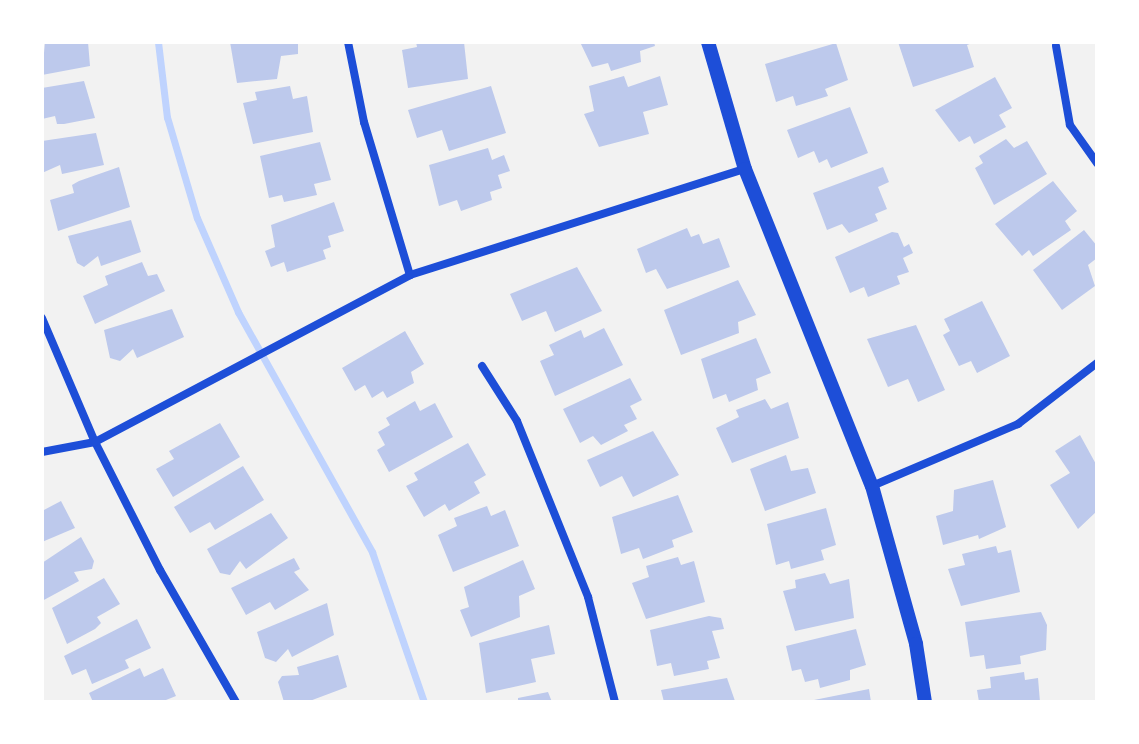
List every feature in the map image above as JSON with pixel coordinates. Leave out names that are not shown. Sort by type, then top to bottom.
[{"type":"street","points":[[348,42],[364,122],[410,275]]},
{"type":"street","points":[[708,42],[745,169],[872,486],[916,644],[925,702]]},
{"type":"street","points":[[1056,46],[1070,125],[1097,163]]},
{"type":"street","points":[[42,452],[95,442],[324,324],[410,275],[745,169]]},
{"type":"street","points":[[42,318],[95,442],[160,570],[236,702]]},
{"type":"street","points":[[872,486],[1018,424],[1097,363]]},
{"type":"street","points":[[482,366],[517,421],[588,597],[615,702]]},
{"type":"building","points":[[45,42],[88,42],[90,66],[42,75]]},
{"type":"building","points":[[230,42],[298,42],[298,54],[281,56],[277,79],[237,83]]},
{"type":"building","points":[[416,42],[464,42],[468,79],[408,88],[402,50],[417,47]]},
{"type":"building","points":[[580,42],[654,42],[655,46],[640,51],[641,62],[611,71],[608,63],[592,67]]},
{"type":"building","points":[[898,42],[975,42],[967,45],[974,67],[913,87]]},
{"type":"building","points":[[836,43],[848,80],[825,89],[828,96],[796,106],[793,96],[776,102],[765,64]]},
{"type":"building","points":[[624,76],[628,87],[660,76],[668,105],[643,112],[649,134],[599,147],[584,114],[594,111],[589,86]]},
{"type":"building","points":[[995,77],[1012,108],[999,115],[1006,127],[974,144],[970,136],[959,142],[935,110]]},
{"type":"building","points":[[84,81],[95,118],[64,124],[57,124],[55,116],[42,119],[42,88]]},
{"type":"building","points":[[290,86],[293,99],[307,96],[313,132],[253,144],[243,103],[257,100],[255,92]]},
{"type":"building","points":[[491,86],[506,133],[449,151],[442,130],[417,138],[408,110]]},
{"type":"building","points":[[850,107],[868,153],[831,168],[827,159],[819,163],[814,151],[798,158],[787,130]]},
{"type":"building","points":[[96,133],[104,165],[62,174],[60,165],[42,173],[42,141]]},
{"type":"building","points":[[1006,139],[1014,148],[1027,141],[1047,174],[994,205],[975,168],[983,163],[979,156]]},
{"type":"building","points":[[320,142],[331,180],[314,184],[317,195],[284,202],[282,195],[269,198],[260,156]]},
{"type":"building","points":[[488,148],[492,160],[504,155],[510,171],[498,175],[502,188],[490,192],[492,200],[461,211],[457,200],[439,206],[429,165]]},
{"type":"building","points":[[119,167],[130,207],[58,231],[50,200],[74,193],[72,185],[79,181]]},
{"type":"building","points":[[883,167],[889,182],[878,187],[887,209],[875,214],[878,221],[849,233],[842,224],[827,230],[813,193]]},
{"type":"building","points":[[1053,181],[1077,211],[1065,221],[1071,230],[1033,256],[1029,250],[1022,256],[995,224]]},
{"type":"building","points":[[334,202],[344,231],[328,236],[331,247],[323,250],[326,259],[287,272],[284,262],[271,267],[265,251],[275,247],[271,225]]},
{"type":"building","points":[[131,220],[141,252],[101,266],[98,256],[84,267],[77,263],[68,236]]},
{"type":"building","points":[[687,228],[691,237],[699,234],[703,244],[719,238],[730,267],[667,289],[656,269],[646,273],[637,249]]},
{"type":"building","points":[[1084,230],[1097,246],[1097,258],[1088,265],[1095,286],[1062,310],[1033,270]]},
{"type":"building","points":[[892,232],[898,233],[904,247],[909,244],[913,253],[903,258],[909,272],[897,276],[900,284],[868,297],[864,287],[850,293],[835,257]]},
{"type":"building","points":[[142,262],[148,276],[157,274],[165,291],[95,324],[83,296],[108,285],[105,276]]},
{"type":"building","points":[[577,267],[602,311],[555,332],[546,311],[522,321],[510,294]]},
{"type":"building","points":[[738,280],[756,315],[738,322],[739,333],[681,355],[664,310]]},
{"type":"building","points":[[982,301],[1010,356],[977,373],[971,361],[959,366],[943,335],[950,331],[944,319]]},
{"type":"building","points":[[172,309],[184,337],[137,358],[133,349],[120,361],[110,358],[104,330]]},
{"type":"building","points":[[916,325],[945,390],[918,402],[908,379],[888,387],[867,339]]},
{"type":"building","points":[[604,328],[623,365],[555,396],[540,361],[554,355],[549,345],[581,330],[584,338]]},
{"type":"building","points":[[405,331],[424,364],[411,372],[414,383],[387,398],[383,391],[372,398],[365,385],[355,391],[342,368]]},
{"type":"building","points":[[756,338],[771,373],[756,379],[758,390],[729,402],[726,394],[713,399],[701,359]]},
{"type":"building","points":[[630,378],[642,400],[630,406],[637,419],[624,425],[628,431],[601,445],[593,436],[580,443],[563,409]]},
{"type":"building","points":[[765,399],[771,409],[788,402],[799,438],[732,463],[716,428],[739,417],[736,410]]},
{"type":"building","points":[[415,401],[420,411],[435,403],[453,437],[389,472],[377,450],[385,445],[378,432],[390,425],[386,418]]},
{"type":"building","points":[[220,423],[240,457],[173,497],[156,469],[174,459],[169,451]]},
{"type":"building","points":[[653,431],[679,475],[633,497],[622,476],[600,487],[587,460]]},
{"type":"building","points":[[1080,435],[1097,466],[1097,511],[1078,529],[1050,485],[1070,473],[1055,451]]},
{"type":"building","points":[[468,443],[486,475],[474,482],[480,493],[449,511],[445,504],[424,517],[406,486],[418,480],[414,473]]},
{"type":"building","points":[[786,455],[791,471],[808,468],[816,493],[765,511],[750,469]]},
{"type":"building","points":[[243,466],[264,500],[215,530],[210,522],[190,533],[174,507]]},
{"type":"building","points":[[993,480],[1006,527],[979,539],[978,535],[943,545],[936,516],[953,511],[954,490]]},
{"type":"building","points":[[678,495],[693,532],[672,540],[674,547],[643,559],[639,548],[621,554],[612,517]]},
{"type":"building","points":[[61,501],[75,528],[42,542],[42,511]]},
{"type":"building","points":[[487,506],[491,516],[505,510],[519,546],[453,572],[438,535],[457,526],[454,518]]},
{"type":"building","points":[[826,508],[836,545],[821,550],[824,560],[791,569],[789,561],[776,565],[767,524]]},
{"type":"building","points":[[271,513],[288,538],[246,569],[240,561],[230,575],[220,573],[207,549]]},
{"type":"building","points":[[81,537],[94,561],[92,569],[74,572],[79,581],[42,601],[42,563]]},
{"type":"building","points":[[996,546],[998,553],[1011,550],[1020,592],[961,606],[948,569],[965,565],[962,554]]},
{"type":"building","points":[[678,557],[681,565],[694,561],[705,602],[646,619],[632,583],[649,577],[646,566]]},
{"type":"building","points":[[294,558],[300,569],[294,572],[309,590],[275,610],[270,602],[246,615],[231,588]]},
{"type":"building","points":[[523,560],[535,589],[519,596],[520,617],[471,637],[460,610],[469,607],[464,587]]},
{"type":"building","points":[[825,573],[830,584],[849,579],[854,618],[795,631],[783,591],[796,588],[795,580]]},
{"type":"building","points":[[104,578],[120,604],[97,617],[101,623],[95,629],[67,644],[52,608]]},
{"type":"building","points":[[327,603],[334,635],[292,657],[288,649],[276,662],[265,658],[257,632]]},
{"type":"building","points":[[1041,612],[1047,625],[1046,650],[1020,656],[1021,664],[986,669],[984,655],[970,657],[965,622]]},
{"type":"building","points":[[709,616],[721,618],[724,629],[712,631],[720,658],[707,661],[709,669],[674,676],[671,663],[657,666],[650,630]]},
{"type":"building","points":[[137,619],[151,648],[125,660],[129,668],[92,684],[86,669],[72,675],[64,656]]},
{"type":"building","points":[[549,625],[555,654],[531,659],[536,682],[486,693],[479,643]]},
{"type":"building","points":[[856,629],[866,665],[850,670],[850,680],[820,688],[818,679],[805,682],[801,669],[792,671],[786,646]]},
{"type":"building","points":[[338,655],[347,687],[307,702],[284,702],[278,682],[282,676],[299,675],[297,667]]},
{"type":"building","points":[[140,668],[144,677],[163,668],[176,696],[161,702],[93,702],[89,693]]},
{"type":"building","points":[[1024,672],[1025,680],[1038,678],[1040,702],[979,702],[977,690],[991,688],[990,677]]},
{"type":"building","points":[[727,678],[735,701],[664,702],[661,690]]},
{"type":"building","points":[[869,689],[871,702],[814,702],[814,700]]},
{"type":"building","points":[[548,692],[552,702],[518,702],[518,698]]},
{"type":"waterway","points":[[158,42],[167,117],[197,218],[238,312],[372,552],[424,702]]}]
